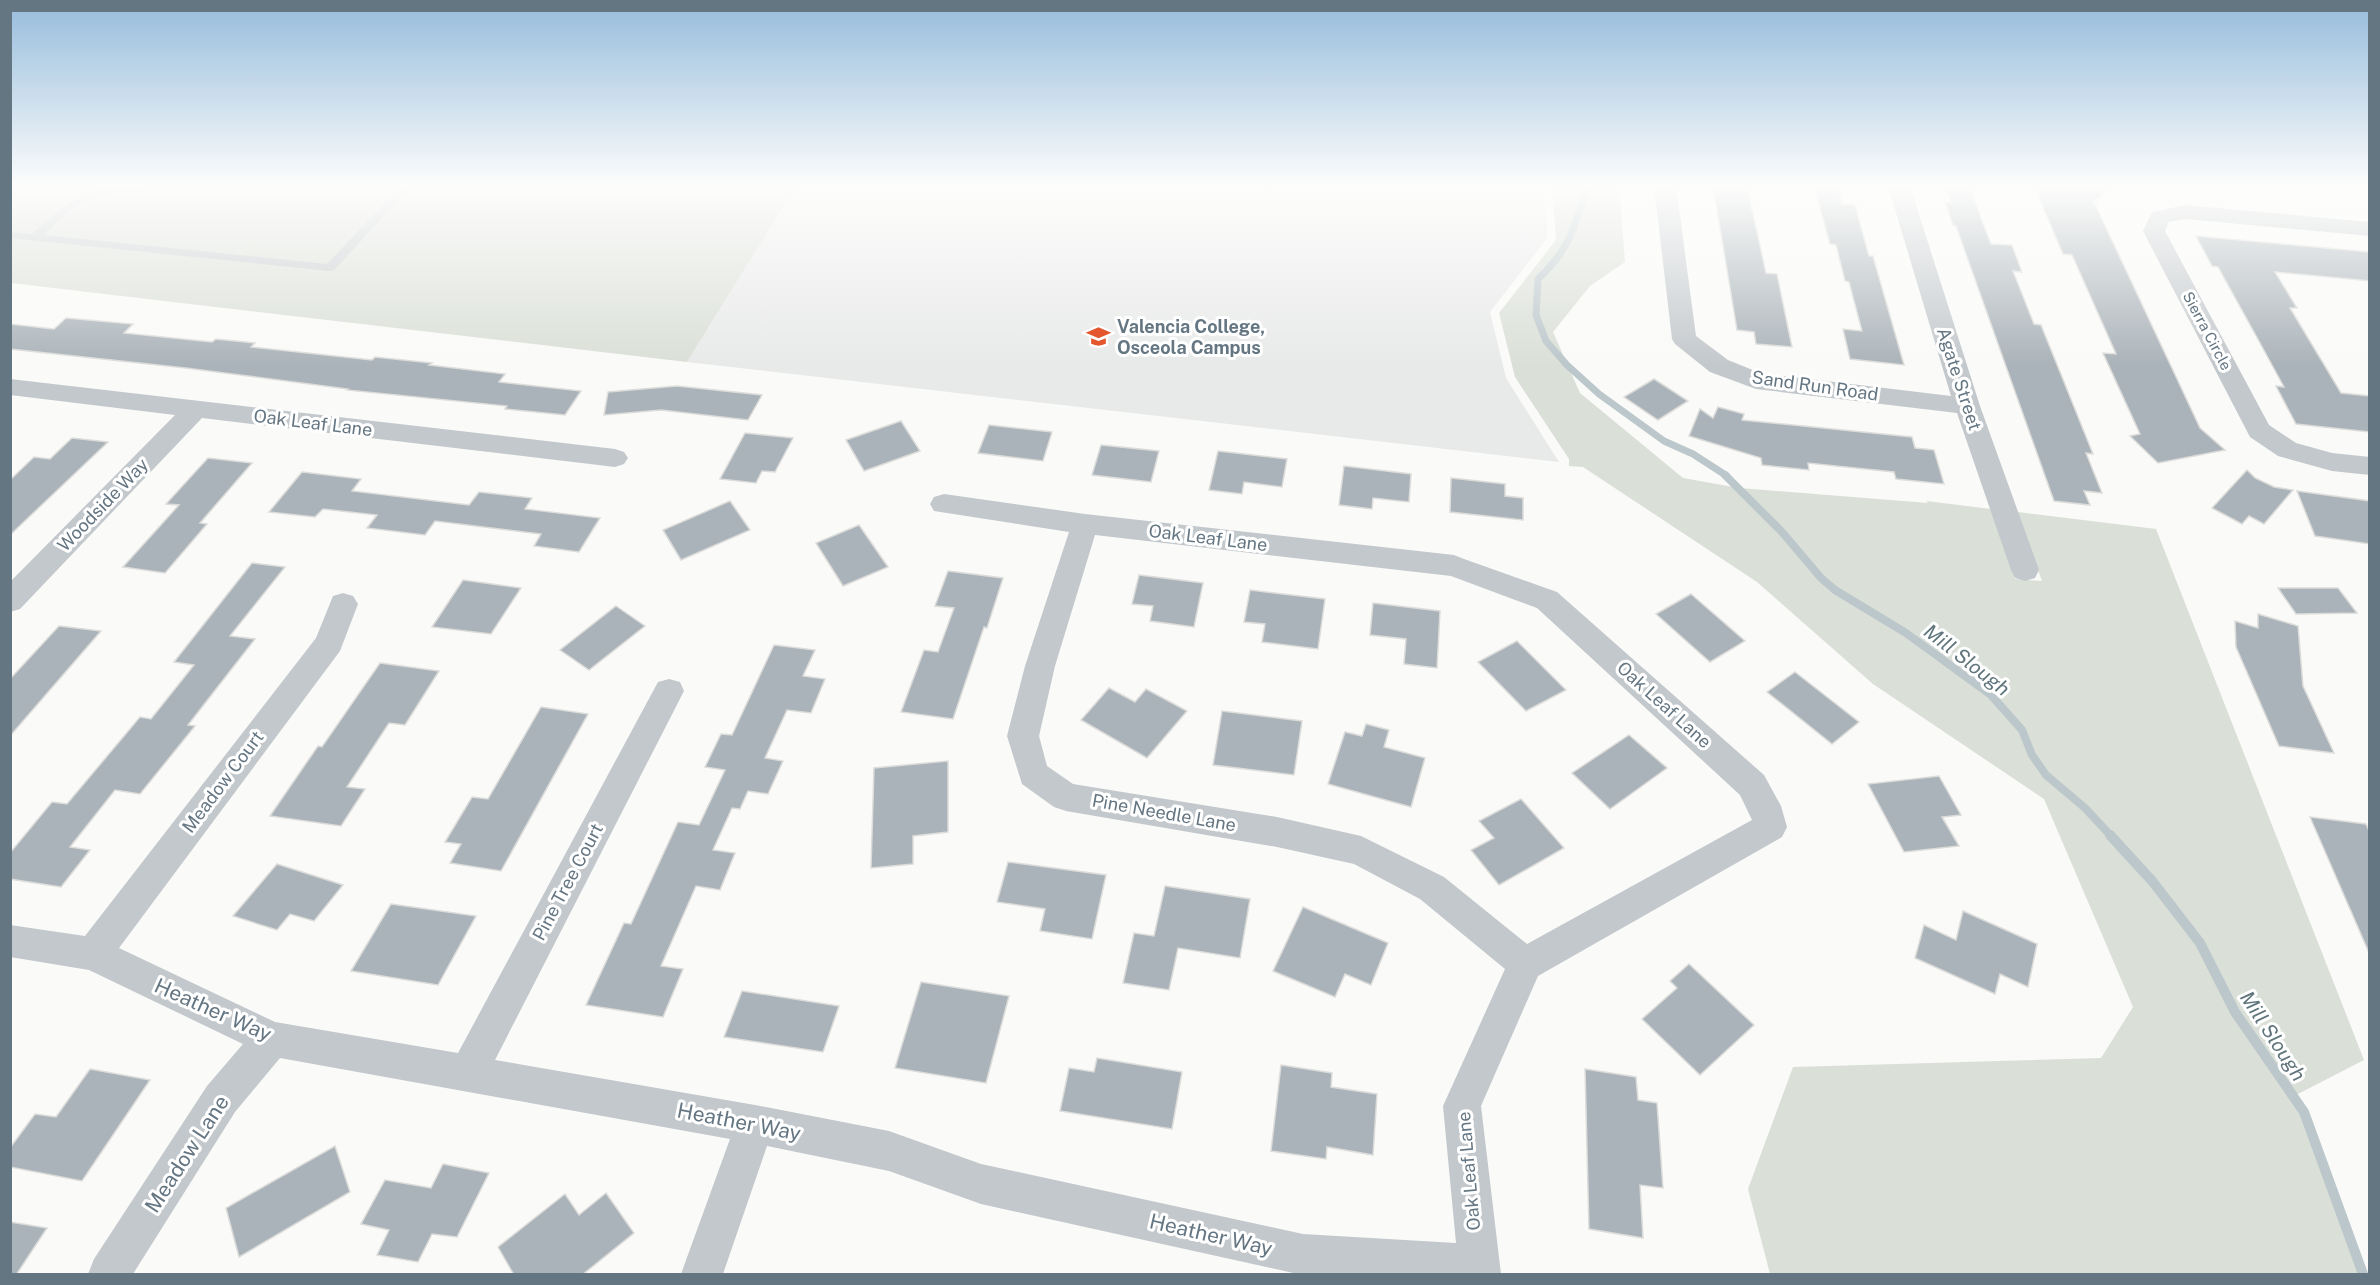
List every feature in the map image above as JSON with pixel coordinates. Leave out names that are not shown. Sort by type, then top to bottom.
[{"type":"street","name":"Sand Run Road","points":[[1672,246],[1684,339],[1719,366],[1756,381],[1967,406]]},
{"type":"street","name":"Agate Street","points":[[1918,246],[1967,406],[2025,570]]},
{"type":"street","name":"Sierra Circle","points":[[2162,246],[2259,431],[2287,450],[2332,462],[2370,466]]},
{"type":"street","name":"Oak Leaf Lane","points":[[10,387],[615,458]]},
{"type":"street","name":"Woodside Way","points":[[10,601],[196,409]]},
{"type":"street","name":"Oak Leaf Lane","points":[[944,504],[1085,524],[1454,566],[1547,600],[1752,785],[1764,806],[1770,827],[1525,964],[1462,1106],[1479,1270]]},
{"type":"street","name":"Pine Needle Lane","points":[[1085,524],[1040,666],[1023,736],[1033,774],[1066,797],[1278,832],[1361,851],[1432,888],[1525,964]]},
{"type":"street","name":"Meadow Court","points":[[93,954],[329,643],[343,604]]},
{"type":"street","name":"Pine Tree Court","points":[[468,1073],[669,691]]},
{"type":"street","name":"Heather Way","points":[[10,941],[93,954],[272,1039],[755,1124],[889,1151],[981,1184],[1303,1256],[1479,1270]]},
{"type":"street","name":"Meadow Lane","points":[[109,1275],[221,1099],[272,1039]]},
{"type":"street","points":[[702,1275],[755,1124]]},
{"type":"lane","points":[[120,246],[330,268],[351,246]]},
{"type":"shaded area","points":[[11,246],[759,246],[687,362],[11,283]]},
{"type":"shaded area","name":"Valencia College, Osceola Campus","points":[[759,246],[1541,246],[1490,312],[1506,378],[1559,462],[687,362]]},
{"type":"shaded area","points":[[1551,246],[1624,246],[1625,262],[1590,286],[1553,332],[1580,393],[1683,478],[1739,488],[1928,503],[1926,501],[1991,509],[2015,579],[2042,581],[2017,512],[2156,529],[2364,1060],[2296,1095],[2360,1274],[1770,1274],[1748,1189],[1793,1067],[2101,1058],[2133,1007],[2044,799],[1873,684],[1757,582],[1583,467],[1569,466],[1569,459],[1515,377],[1499,313]]},
{"type":"building","points":[[1723,246],[1760,246],[1766,273],[1777,274],[1792,347],[1756,344],[1754,332],[1737,330]]},
{"type":"building","points":[[1836,246],[1866,246],[1869,256],[1873,256],[1904,365],[1850,359],[1843,329],[1862,331],[1849,282],[1845,281]]},
{"type":"building","points":[[1963,246],[2012,246],[2022,272],[2013,271],[2034,324],[2041,325],[2093,454],[2086,453],[2102,493],[2084,491],[2090,505],[2054,501]]},
{"type":"building","points":[[2060,246],[2115,246],[2200,428],[2225,450],[2158,463],[2130,436],[2140,434],[2103,353],[2116,354],[2072,255],[2063,254]]},
{"type":"building","points":[[2201,246],[2304,246],[2370,252],[2370,281],[2275,272],[2297,308],[2290,308],[2341,393],[2370,396],[2370,432],[2296,424],[2276,386],[2284,387],[2218,267],[2212,266]]},
{"type":"building","points":[[66,318],[133,324],[124,333],[212,342],[216,339],[255,343],[251,347],[372,360],[375,357],[432,363],[429,365],[505,374],[499,382],[581,391],[565,415],[505,409],[507,406],[347,390],[186,368],[10,349],[10,324],[54,329]]},
{"type":"building","points":[[1654,379],[1688,401],[1658,420],[1624,397]]},
{"type":"building","points":[[677,386],[762,395],[748,420],[661,410],[604,415],[608,392]]},
{"type":"building","points":[[1718,407],[1744,414],[1742,420],[1912,437],[1915,448],[1934,450],[1944,484],[1896,479],[1894,472],[1808,463],[1809,470],[1762,465],[1761,458],[1689,436],[1700,409],[1713,418]]},
{"type":"building","points":[[901,421],[920,451],[864,471],[846,440]]},
{"type":"building","points":[[989,425],[1052,432],[1043,461],[978,453]]},
{"type":"building","points":[[745,433],[793,438],[775,472],[762,471],[756,483],[720,479]]},
{"type":"building","points":[[72,438],[108,442],[10,535],[10,480],[34,457],[50,459]]},
{"type":"building","points":[[1101,445],[1159,451],[1151,482],[1092,475]]},
{"type":"building","points":[[1218,451],[1287,459],[1282,487],[1244,482],[1242,494],[1209,490]]},
{"type":"building","points":[[208,458],[252,463],[200,523],[207,524],[165,573],[123,567],[179,505],[166,504]]},
{"type":"building","points":[[1344,466],[1411,474],[1409,502],[1373,498],[1372,509],[1339,505]]},
{"type":"building","points":[[2247,470],[2255,478],[2274,487],[2293,490],[2264,524],[2249,516],[2242,524],[2212,508]]},
{"type":"building","points":[[302,472],[361,479],[352,491],[469,505],[479,492],[532,498],[525,509],[600,518],[579,552],[534,546],[541,534],[435,521],[425,535],[367,528],[377,515],[323,509],[315,517],[269,512]]},
{"type":"building","points":[[1451,478],[1505,484],[1505,496],[1523,498],[1523,520],[1450,512]]},
{"type":"building","points":[[2297,491],[2370,501],[2370,544],[2315,536]]},
{"type":"building","points":[[730,501],[750,530],[681,560],[663,530]]},
{"type":"building","points":[[859,525],[888,567],[843,586],[816,543]]},
{"type":"building","points":[[252,563],[285,567],[230,636],[255,639],[188,725],[195,726],[140,794],[115,790],[70,847],[90,850],[61,887],[10,879],[10,853],[52,802],[67,804],[140,717],[151,719],[194,665],[174,662]]},
{"type":"building","points":[[948,571],[1003,578],[953,719],[901,712],[924,650],[938,652],[954,608],[935,606]]},
{"type":"building","points":[[1139,575],[1203,583],[1194,627],[1150,621],[1153,606],[1132,604]]},
{"type":"building","points":[[463,580],[521,588],[491,634],[432,627]]},
{"type":"building","points":[[2278,588],[2338,588],[2357,613],[2296,614]]},
{"type":"building","points":[[1250,590],[1325,599],[1318,649],[1262,642],[1265,624],[1244,622]]},
{"type":"building","points":[[1691,594],[1745,641],[1710,662],[1656,614]]},
{"type":"building","points":[[1373,603],[1440,611],[1437,668],[1404,664],[1406,639],[1370,635]]},
{"type":"building","points":[[616,606],[645,626],[589,670],[560,650]]},
{"type":"building","points":[[2258,614],[2298,626],[2303,686],[2334,753],[2279,746],[2236,647],[2235,621],[2258,628]]},
{"type":"building","points":[[59,626],[101,631],[10,736],[10,679]]},
{"type":"building","points":[[1517,641],[1566,690],[1526,711],[1478,662]]},
{"type":"building","points":[[774,645],[815,650],[803,676],[825,679],[811,713],[787,710],[765,758],[783,761],[768,794],[748,791],[740,809],[732,808],[713,850],[735,853],[720,890],[696,886],[661,966],[683,969],[663,1017],[586,1005],[624,923],[631,924],[678,822],[699,825],[725,770],[705,767],[721,734],[732,735]]},
{"type":"building","points":[[380,663],[439,671],[405,725],[389,723],[347,787],[365,789],[341,826],[270,816],[318,746],[322,747]]},
{"type":"building","points":[[1795,672],[1859,722],[1832,744],[1767,692]]},
{"type":"building","points":[[1109,688],[1135,702],[1146,689],[1187,711],[1147,758],[1081,720]]},
{"type":"building","points":[[541,707],[588,714],[501,871],[450,863],[461,844],[445,842],[472,797],[488,799]]},
{"type":"building","points":[[1222,711],[1302,721],[1294,775],[1213,765]]},
{"type":"building","points":[[1366,724],[1389,730],[1384,747],[1425,758],[1411,807],[1328,784],[1345,732],[1362,736]]},
{"type":"building","points":[[1629,735],[1667,768],[1610,809],[1572,773]]},
{"type":"building","points":[[948,761],[948,832],[913,836],[913,864],[871,868],[874,768]]},
{"type":"building","points":[[1939,776],[1961,815],[1942,817],[1959,846],[1904,852],[1868,784]]},
{"type":"building","points":[[1521,799],[1564,848],[1499,885],[1471,850],[1494,838],[1479,821]]},
{"type":"building","points":[[2310,817],[2366,824],[2370,833],[2370,955]]},
{"type":"building","points":[[1008,862],[1106,875],[1092,939],[1040,931],[1045,909],[997,902]]},
{"type":"building","points":[[277,864],[343,885],[314,921],[290,914],[277,930],[233,916]]},
{"type":"building","points":[[1165,886],[1250,899],[1240,958],[1178,948],[1169,990],[1123,983],[1134,933],[1154,936]]},
{"type":"building","points":[[391,904],[476,916],[438,985],[351,971]]},
{"type":"building","points":[[1303,907],[1388,943],[1371,985],[1345,974],[1335,997],[1273,971]]},
{"type":"building","points":[[1963,911],[2037,944],[2028,987],[2000,974],[1995,994],[1915,958],[1924,925],[1956,940]]},
{"type":"building","points":[[1689,964],[1754,1025],[1700,1075],[1642,1019],[1677,988],[1670,981]]},
{"type":"building","points":[[921,982],[1009,996],[986,1083],[895,1068]]},
{"type":"building","points":[[742,991],[839,1006],[823,1052],[724,1037]]},
{"type":"building","points":[[1097,1058],[1182,1072],[1172,1129],[1060,1111],[1069,1068],[1094,1072]]},
{"type":"building","points":[[1281,1065],[1332,1073],[1331,1087],[1377,1094],[1373,1155],[1327,1147],[1326,1159],[1271,1151]]},
{"type":"building","points":[[90,1069],[150,1080],[82,1181],[10,1167],[10,1148],[35,1114],[56,1117]]},
{"type":"building","points":[[1585,1069],[1636,1077],[1638,1100],[1657,1103],[1663,1188],[1640,1185],[1643,1238],[1589,1229]]},
{"type":"building","points":[[335,1146],[350,1192],[239,1257],[226,1208]]},
{"type":"building","points":[[443,1164],[489,1173],[457,1237],[432,1234],[418,1262],[377,1255],[389,1230],[361,1224],[385,1180],[431,1188]]},
{"type":"building","points":[[606,1193],[634,1233],[582,1275],[514,1275],[498,1247],[565,1194],[579,1215]]},
{"type":"building","points":[[10,1222],[47,1228],[16,1275],[10,1275]]},
{"type":"waterway","name":"Mill Slough","points":[[1565,246],[1538,279],[1536,315],[1546,341],[1567,365],[1599,394],[1664,441],[1693,454],[1727,476]]},
{"type":"waterway","name":"Mill Slough","points":[[1725,475],[1782,532],[1821,578],[1835,590],[1906,633],[1991,695],[2022,730],[2032,755],[2046,775],[2085,808],[2112,837]]},
{"type":"waterway","name":"Mill Slough","points":[[2110,835],[2153,882],[2200,943],[2235,1012],[2304,1112],[2363,1274]]},
{"type":"place","name":"Valencia College, Osceola Campus","points":[[1099,337]]}]
